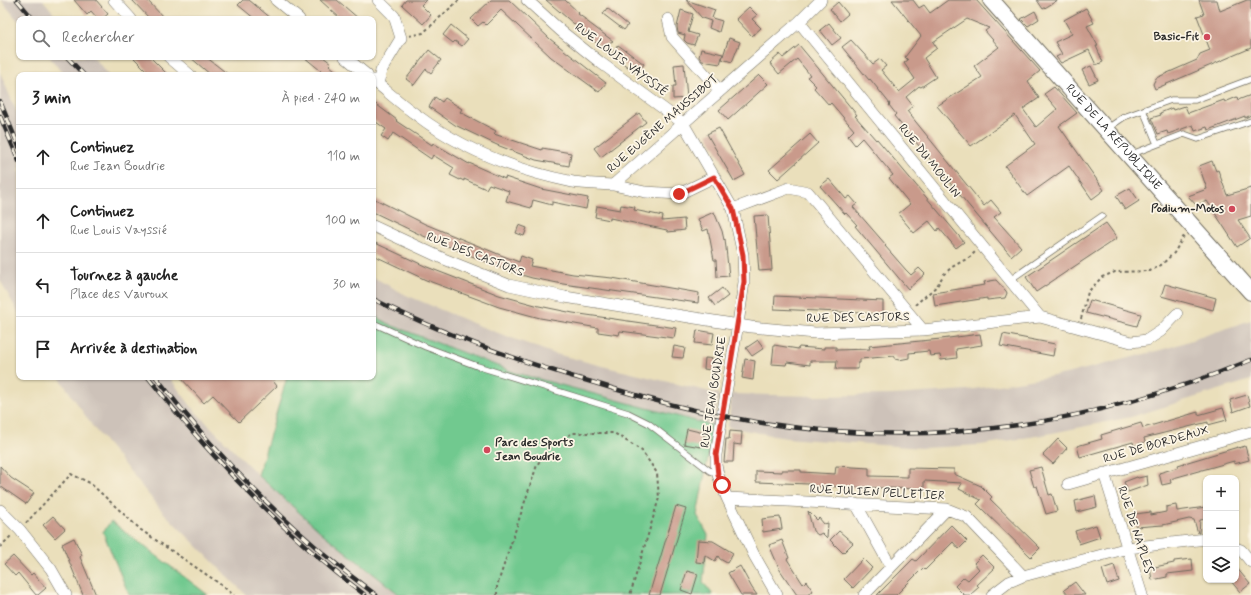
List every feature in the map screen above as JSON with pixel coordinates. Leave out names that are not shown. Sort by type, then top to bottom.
[{"type":"main road","name":"RUE DE LA RÉPUBLIQUE","points":[[992,0],[1251,292]]},
{"type":"street","points":[[114,0],[128,16]]},
{"type":"street","points":[[276,0],[295,16]]},
{"type":"street","points":[[376,82],[401,38],[394,16],[378,0]]},
{"type":"street","name":"RUE EUGÈNE MAUSSIBOT","points":[[376,82],[418,117],[453,139],[492,158],[533,172],[575,182],[613,185],[799,22],[821,0]]},
{"type":"street","name":"RUE LOUIS VAYSSIÉ","points":[[529,1],[561,31],[601,63],[684,123],[733,209],[743,255],[744,282],[738,324]]},
{"type":"street","points":[[668,19],[672,37],[720,92]]},
{"type":"street","name":"RUE DU MOULIN","points":[[799,22],[1040,317]]},
{"type":"street","points":[[172,60],[186,72]]},
{"type":"street","points":[[349,60],[363,72]]},
{"type":"street","points":[[613,185],[645,192],[679,194],[714,177]]},
{"type":"street","points":[[733,209],[789,188],[808,192],[923,330]]},
{"type":"street","name":"RUE DES CASTORS","points":[[376,227],[444,259],[510,285],[565,297],[751,327],[815,333],[923,330],[1040,317],[1131,342],[1147,340],[1161,331],[1177,314]]},
{"type":"street","name":"RUE JEAN BOUDRIE","points":[[738,324],[716,455],[718,475],[727,498],[754,555],[777,595]]},
{"type":"street","name":"RUE DE BORDEAUX","points":[[1068,484],[1251,432]]},
{"type":"street","name":"RUE DE NAPLES","points":[[1104,473],[1142,595]]},
{"type":"street","name":"RUE JULIEN PELLETIER","points":[[727,498],[947,509],[967,517],[1023,576]]},
{"type":"street","points":[[856,504],[891,567]]},
{"type":"street","points":[[864,595],[947,509]]},
{"type":"street","points":[[0,510],[20,530],[51,569],[66,595]]},
{"type":"street","points":[[992,595],[1009,582],[1023,576],[1128,548],[1203,539]]},
{"type":"street","points":[[1239,549],[1251,562]]},
{"type":"lane","points":[[1107,129],[1124,117],[1171,100],[1195,100],[1251,79]]},
{"type":"lane","points":[[1143,110],[1157,144]]},
{"type":"lane","points":[[1130,155],[1184,134],[1198,139],[1251,121]]},
{"type":"lane","points":[[1010,280],[1102,216]]},
{"type":"lane","points":[[376,324],[426,347],[477,366],[628,413],[648,423],[710,471],[718,475]]},
{"type":"path","points":[[401,38],[423,33],[459,0]]},
{"type":"path","points":[[1079,327],[1088,292],[1102,277],[1115,272],[1150,271],[1161,265],[1174,253],[1191,225]]},
{"type":"path","points":[[908,312],[937,286],[944,274],[952,267],[970,258],[982,246]]},
{"type":"path","points":[[497,595],[497,586],[537,465],[546,452],[572,433],[614,433],[642,451],[657,473],[660,498],[630,595]]},
{"type":"path","points":[[0,547],[14,533],[20,530],[71,474],[90,483],[141,530],[234,595]]},
{"type":"shaded area","points":[[1,0],[43,0],[56,16],[16,16],[16,18]]},
{"type":"shaded area","points":[[52,60],[96,60],[106,72],[62,72]]},
{"type":"shaded area","points":[[0,72],[16,111],[16,309],[0,280]]},
{"type":"shaded area","points":[[376,279],[406,295],[477,325],[552,353],[719,394],[714,426],[516,373],[393,326],[376,317]]},
{"type":"shaded area","points":[[1251,320],[1251,380],[1131,417],[1042,435],[981,445],[922,448],[786,438],[728,427],[732,394],[815,396],[893,395],[968,390],[1066,374],[1168,348]]},
{"type":"shaded area","points":[[61,380],[171,380],[194,410],[258,475],[400,595],[246,595],[162,511],[93,427]]},
{"type":"green space","name":"Parc des Sports Jean Boudrie","points":[[376,317],[393,326],[516,373],[714,426],[697,515],[708,535],[703,582],[713,595],[400,595],[322,533],[258,475],[286,380],[376,380]]},
{"type":"green space","points":[[111,521],[208,595],[129,595],[103,532]]},
{"type":"building","points":[[74,0],[96,0],[108,14],[106,16],[95,16],[91,11],[87,15]]},
{"type":"building","points":[[132,0],[147,0],[162,16],[147,16]]},
{"type":"building","points":[[243,0],[249,0],[268,16],[251,16],[238,5]]},
{"type":"building","points":[[320,0],[337,0],[356,16],[338,16]]},
{"type":"building","points":[[406,0],[426,0],[421,5],[431,15],[423,24],[402,5]]},
{"type":"building","points":[[491,0],[509,0],[550,39],[606,83],[599,92],[551,57],[501,10],[486,25],[483,22],[478,26],[471,19]]},
{"type":"building","points":[[546,0],[565,0],[585,20],[613,41],[601,47]]},
{"type":"building","points":[[686,0],[715,10],[712,18],[722,21],[719,32],[709,28],[711,21],[702,18]]},
{"type":"building","points":[[892,0],[913,0],[919,8],[924,5],[930,13],[948,0],[976,0],[1040,71],[1028,81],[1039,98],[1023,109],[1036,127],[1057,109],[1044,94],[1054,87],[1077,113],[1059,126],[1104,190],[1092,199],[1069,166],[1027,196],[1005,166],[1035,144],[1015,115],[971,146],[937,106],[982,77],[974,66],[999,47],[985,31],[989,28],[967,19],[933,42],[937,48],[924,58],[936,77],[921,87],[919,86],[906,97],[913,106],[907,111],[984,206],[991,200],[1001,212],[994,217],[1021,247],[1011,256],[894,116],[896,114],[889,105],[890,104],[842,47],[851,40],[873,64],[880,59],[886,66],[881,70],[899,92],[915,79],[904,63],[908,60],[905,57],[921,36]]},
{"type":"building","points":[[1037,0],[1058,0],[1043,9]]},
{"type":"building","points":[[1199,0],[1217,0],[1220,11],[1247,0],[1251,0],[1251,48],[1155,89],[1153,84],[1156,78],[1197,60],[1200,54],[1210,50],[1197,16],[1204,14]]},
{"type":"building","points":[[838,2],[848,14],[840,21],[830,9]]},
{"type":"building","points":[[749,7],[757,15],[752,19],[761,28],[752,36],[736,19]]},
{"type":"building","points":[[607,8],[628,25],[624,30],[603,14]]},
{"type":"building","points":[[1086,8],[1094,23],[1087,26],[1098,46],[1096,46],[1103,62],[1096,65],[1089,50],[1061,63],[1056,57],[1062,54],[1055,42],[1072,34],[1064,20]]},
{"type":"building","points":[[681,10],[693,14],[688,32],[698,35],[694,45],[687,43],[684,40],[685,35],[678,33],[677,27]]},
{"type":"building","points":[[1035,11],[1039,19],[1028,26],[1021,19]]},
{"type":"building","points":[[829,23],[841,38],[832,45],[820,30]]},
{"type":"building","points":[[451,25],[468,39],[462,46],[455,41],[453,43],[443,35]]},
{"type":"building","points":[[729,38],[740,42],[732,62],[722,59]]},
{"type":"building","points":[[618,45],[644,64],[638,74],[611,55]]},
{"type":"building","points":[[799,45],[857,115],[855,116],[876,140],[877,139],[964,242],[956,248],[939,228],[937,231],[929,221],[914,233],[898,214],[910,204],[889,178],[893,175],[862,138],[855,145],[848,136],[854,130],[831,103],[829,105],[814,88],[816,86],[807,77],[810,75],[797,59],[779,74],[770,63],[780,54],[783,58]]},
{"type":"building","points":[[701,49],[723,54],[720,64],[702,61],[699,57]]},
{"type":"building","points":[[429,50],[441,60],[431,73],[426,69],[414,85],[406,79]]},
{"type":"building","points":[[136,60],[153,60],[165,72],[148,72]]},
{"type":"building","points":[[194,60],[210,60],[225,72],[208,72]]},
{"type":"building","points":[[308,60],[327,60],[331,63],[329,65],[337,72],[322,72]]},
{"type":"building","points":[[684,64],[687,98],[673,99],[673,86],[676,86],[674,65]]},
{"type":"building","points":[[1091,66],[1098,80],[1089,84],[1082,70]]},
{"type":"building","points":[[759,75],[768,84],[728,120],[719,110]]},
{"type":"building","points":[[1251,95],[1251,115],[1208,130],[1207,127],[1195,131],[1193,125],[1168,134],[1167,131],[1158,134],[1151,118],[1161,115],[1160,113],[1172,108],[1173,110],[1185,106],[1188,113],[1224,100],[1225,102],[1237,97],[1238,100]]},
{"type":"building","points":[[435,97],[442,102],[445,98],[462,109],[460,112],[496,131],[494,134],[542,150],[542,148],[571,153],[569,166],[536,160],[497,145],[455,125],[429,107]]},
{"type":"building","points":[[376,104],[397,120],[396,121],[432,145],[433,143],[469,164],[505,179],[505,177],[541,189],[588,198],[586,209],[552,202],[552,205],[533,200],[531,208],[506,201],[509,191],[489,184],[486,189],[464,179],[464,181],[460,180],[450,175],[454,168],[433,155],[431,159],[393,133],[388,141],[381,136],[386,129],[376,122]]},
{"type":"building","points":[[639,113],[646,122],[601,157],[594,148]]},
{"type":"building","points":[[719,128],[745,175],[734,181],[707,134]]},
{"type":"building","points":[[810,134],[818,143],[778,179],[769,170]]},
{"type":"building","points":[[1212,161],[1216,171],[1218,170],[1227,195],[1251,188],[1251,216],[1238,220],[1250,238],[1237,247],[1207,201],[1196,205],[1188,196],[1207,189],[1199,166]]},
{"type":"building","points":[[829,179],[846,199],[850,196],[857,204],[853,207],[911,275],[919,268],[925,274],[908,289],[855,226],[857,225],[820,186]]},
{"type":"building","points":[[1130,188],[1139,201],[1125,210],[1116,196]]},
{"type":"building","points":[[376,200],[425,224],[498,254],[519,262],[521,256],[532,260],[530,266],[699,293],[698,303],[563,284],[532,278],[508,271],[421,235],[376,213]]},
{"type":"building","points":[[621,205],[635,207],[634,210],[663,216],[662,221],[684,219],[685,230],[668,232],[667,230],[610,218],[610,220],[595,217],[597,206],[620,210]]},
{"type":"building","points":[[714,212],[724,240],[725,239],[729,276],[717,277],[716,260],[714,260],[708,229],[703,231],[698,219]]},
{"type":"building","points":[[768,215],[772,270],[759,271],[754,216]]},
{"type":"building","points":[[1106,223],[1117,238],[1036,292],[1026,277]]},
{"type":"building","points":[[519,225],[527,228],[524,236],[516,233]]},
{"type":"building","points":[[376,243],[427,267],[499,295],[539,306],[573,313],[676,328],[674,338],[620,331],[619,335],[598,332],[598,328],[540,318],[499,307],[426,280],[376,256]]},
{"type":"building","points":[[996,280],[1007,293],[1005,298],[987,300],[987,298],[935,306],[933,293],[985,285],[984,282]]},
{"type":"building","points":[[1165,284],[1216,298],[1213,310],[1161,296]]},
{"type":"building","points":[[722,288],[728,296],[715,306],[709,298]]},
{"type":"building","points":[[775,296],[883,301],[883,314],[774,309]]},
{"type":"building","points":[[1090,300],[1141,314],[1137,326],[1086,313]]},
{"type":"building","points":[[697,330],[714,333],[712,345],[695,343]]},
{"type":"building","points":[[980,334],[982,345],[956,349],[957,358],[941,360],[940,355],[930,356],[929,351],[909,353],[909,358],[899,360],[895,359],[895,356],[860,359],[858,369],[836,369],[837,361],[810,361],[810,365],[787,362],[786,365],[772,364],[774,345],[798,349],[799,347],[824,349],[824,347],[836,347],[836,350],[870,349],[869,346]]},
{"type":"building","points":[[1003,334],[1055,344],[1053,356],[1000,346]]},
{"type":"building","points":[[758,340],[764,348],[752,356],[746,348]]},
{"type":"building","points":[[674,346],[685,348],[683,358],[672,357]]},
{"type":"building","points":[[705,358],[717,359],[716,371],[704,369]]},
{"type":"building","points":[[745,359],[755,361],[753,380],[742,378]]},
{"type":"building","points":[[183,380],[274,380],[273,381],[277,386],[239,422],[213,395],[204,403]]},
{"type":"building","points":[[1247,395],[1250,406],[1233,412],[1230,400]]},
{"type":"building","points":[[1223,408],[1227,420],[1208,425],[1208,422],[1144,438],[1145,442],[1134,446],[1133,442],[1080,457],[1077,446],[1102,439],[1101,435],[1141,423],[1143,428],[1198,412],[1198,415]]},
{"type":"building","points":[[687,429],[704,433],[701,447],[684,444]]},
{"type":"building","points":[[730,431],[742,432],[741,445],[734,444],[733,462],[724,462],[726,439],[729,439]]},
{"type":"building","points":[[1058,439],[1067,448],[1053,464],[1043,455]]},
{"type":"building","points":[[1245,446],[1249,460],[1234,464],[1234,461],[1170,479],[1171,483],[1162,485],[1159,473],[1179,467],[1178,465]]},
{"type":"building","points":[[0,466],[11,478],[34,493],[26,504],[0,486]]},
{"type":"building","points":[[836,466],[869,468],[869,476],[908,477],[908,468],[954,469],[954,474],[981,486],[992,497],[990,499],[1040,548],[1031,557],[977,504],[981,500],[959,489],[962,483],[924,481],[924,489],[809,486],[809,484],[756,482],[756,471],[782,472],[782,470],[801,470],[801,472],[835,474]]},
{"type":"building","points":[[1041,467],[1049,495],[1052,494],[1057,511],[1046,514],[1037,486],[1034,487],[1029,470]]},
{"type":"building","points":[[1147,476],[1148,485],[1128,492],[1124,482],[1137,477]]},
{"type":"building","points":[[1095,496],[1097,507],[1077,512],[1075,501]]},
{"type":"building","points":[[1176,505],[1177,511],[1203,507],[1203,520],[1200,520],[1199,533],[1194,520],[1189,519],[1163,525],[1136,527],[1135,514],[1151,512],[1151,515],[1166,512],[1166,507]]},
{"type":"building","points":[[676,506],[686,509],[660,595],[649,595]]},
{"type":"building","points":[[808,511],[817,520],[819,518],[824,524],[828,523],[827,538],[822,533],[818,535],[813,531]]},
{"type":"building","points":[[53,516],[65,529],[55,538],[43,525]]},
{"type":"building","points":[[780,517],[782,529],[763,532],[762,519]]},
{"type":"building","points":[[951,525],[967,541],[959,549],[953,542],[925,570],[923,568],[896,595],[877,595],[913,559],[916,561]]},
{"type":"building","points":[[1096,525],[1100,537],[1079,544],[1075,531]]},
{"type":"building","points":[[839,531],[853,543],[843,553],[830,540]]},
{"type":"building","points":[[74,538],[82,555],[80,557],[96,595],[83,595],[62,544]]},
{"type":"building","points":[[698,540],[713,541],[733,553],[727,563],[718,556],[715,561],[705,555],[704,563],[696,562]]},
{"type":"building","points":[[782,540],[789,558],[787,559],[803,584],[806,581],[813,591],[807,595],[797,595],[780,570],[769,545]]},
{"type":"building","points":[[982,555],[995,568],[977,585],[979,587],[970,595],[964,595],[955,586],[964,577],[968,580],[979,569],[974,563]]},
{"type":"building","points":[[13,556],[31,575],[33,573],[46,588],[38,595],[36,595],[18,573],[15,576],[4,564]]},
{"type":"building","points":[[863,559],[872,568],[853,588],[844,579]]},
{"type":"building","points":[[1192,559],[1193,571],[1167,574],[1167,577],[1152,580],[1150,568],[1174,563],[1174,561]]},
{"type":"building","points":[[1114,565],[1119,581],[1107,585],[1102,569]]},
{"type":"building","points":[[740,566],[757,595],[741,595],[728,573]]},
{"type":"building","points":[[687,571],[698,574],[692,594],[681,590]]},
{"type":"building","points":[[1239,571],[1250,584],[1240,592],[1232,583],[1239,583]]},
{"type":"building","points":[[1075,582],[1085,595],[1068,595],[1064,590]]},
{"type":"railway","points":[[17,0],[30,16]]},
{"type":"railway","points":[[70,60],[81,72]]},
{"type":"railway","points":[[0,101],[16,140]]},
{"type":"railway","points":[[0,116],[16,154]]},
{"type":"railway","points":[[376,300],[454,336],[538,366],[627,393],[723,416],[833,431],[870,433],[944,432],[1018,425],[1048,420],[1107,408],[1137,400],[1195,381],[1251,360]]},
{"type":"railway","points":[[150,380],[197,437],[249,493],[305,546],[365,595]]},
{"type":"railway","points":[[158,380],[205,437],[258,494],[315,547],[376,595]]},
{"type":"place","name":"Basic-Fit","points":[[1207,37]]},
{"type":"place","name":"Podium-Motos","points":[[1232,209]]},
{"type":"place","name":"Parc des Sports Jean Boudrie","points":[[487,450]]},
{"type":"route","points":[[679,194],[714,177],[733,209],[743,255],[744,282],[716,455],[718,475],[722,485]]}]
